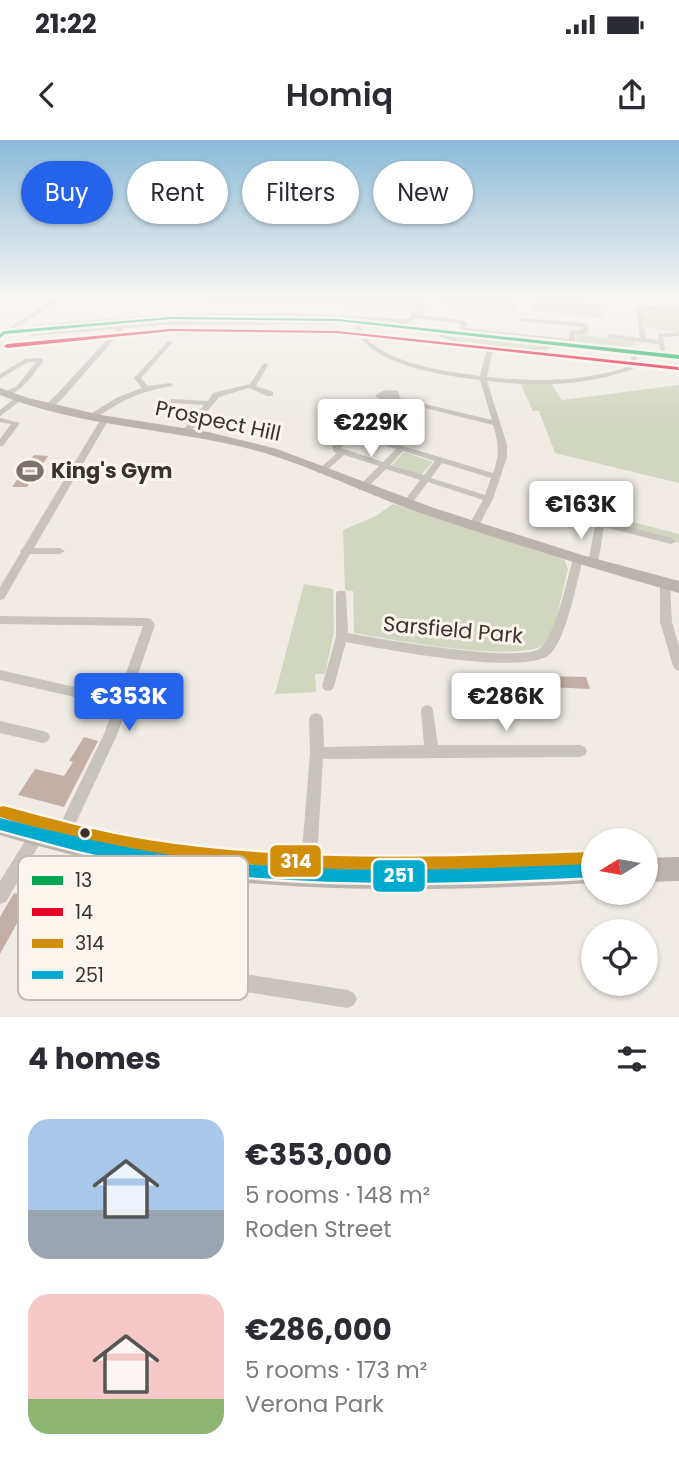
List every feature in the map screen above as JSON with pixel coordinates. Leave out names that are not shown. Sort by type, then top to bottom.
[{"type":"main road","name":"Prospect Hill","points":[[3,393],[99,418],[186,432],[273,452],[407,504],[585,561],[672,585]]},
{"type":"main road","points":[[0,824],[48,838],[131,856]]},
{"type":"main road","points":[[658,870],[679,869]]},
{"type":"main road","points":[[248,872],[308,875],[581,871]]},
{"type":"street","points":[[47,405],[59,397],[113,338]]},
{"type":"street","points":[[363,338],[379,350],[431,369],[483,378],[544,382],[596,379],[631,368],[640,340]]},
{"type":"street","points":[[448,338],[489,351],[548,348],[554,343]]},
{"type":"street","points":[[518,338],[572,343]]},
{"type":"street","points":[[529,338],[679,357]]},
{"type":"street","points":[[572,338],[572,343]]},
{"type":"street","points":[[624,338],[661,342]]},
{"type":"street","points":[[660,338],[664,355]]},
{"type":"street","points":[[145,387],[137,378],[170,342]]},
{"type":"street","points":[[474,525],[497,477],[503,445],[483,378],[489,351]]},
{"type":"street","points":[[0,377],[27,360],[41,360],[18,387],[3,393]]},
{"type":"street","points":[[250,386],[265,365]]},
{"type":"street","points":[[0,596],[99,418],[112,402],[145,387],[170,385]]},
{"type":"street","points":[[186,432],[223,391],[250,386],[270,394]]},
{"type":"street","points":[[396,398],[496,423]]},
{"type":"street","points":[[0,414],[19,399]]},
{"type":"street","points":[[174,401],[210,403]]},
{"type":"street","points":[[0,419],[16,423],[0,444]]},
{"type":"street","points":[[336,428],[497,477]]},
{"type":"street","points":[[350,433],[336,447],[343,452],[488,499]]},
{"type":"street","points":[[362,488],[401,449]]},
{"type":"street","points":[[321,471],[343,452]]},
{"type":"street","points":[[407,504],[439,461]]},
{"type":"street","points":[[562,513],[671,541]]},
{"type":"street","points":[[585,561],[600,523]]},
{"type":"street","points":[[25,551],[60,551]]},
{"type":"street","name":"Sarsfield Park","points":[[342,637],[419,651],[526,658],[544,653],[553,641],[585,561]]},
{"type":"street","points":[[672,585],[666,622],[679,666]]},
{"type":"street","points":[[328,686],[342,637],[341,594]]},
{"type":"street","points":[[0,620],[147,622],[149,625],[110,735],[48,838],[33,856]]},
{"type":"street","points":[[0,675],[79,693]]},
{"type":"street","points":[[427,711],[432,751]]},
{"type":"street","points":[[308,875],[317,753],[316,719]]},
{"type":"street","points":[[0,727],[43,737]]},
{"type":"street","points":[[317,753],[580,751]]},
{"type":"street","points":[[0,896],[18,874]]},
{"type":"street","points":[[248,983],[348,999]]},
{"type":"green space","points":[[456,338],[493,338],[545,345],[491,349]]},
{"type":"green space","points":[[576,338],[609,338],[635,343],[629,348],[577,343]]},
{"type":"green space","points":[[520,383],[551,384],[562,400],[679,385],[679,483],[555,453],[539,411],[533,411]]},
{"type":"green space","points":[[404,452],[433,462],[421,475],[392,465]]},
{"type":"green space","points":[[393,504],[565,560],[568,569],[548,641],[535,648],[486,651],[424,645],[354,633],[353,591],[345,590],[343,530],[376,516]]},
{"type":"green space","points":[[593,512],[679,534],[679,543],[595,519]]},
{"type":"green space","points":[[304,584],[333,589],[334,632],[325,674],[315,674],[316,692],[275,694]]},
{"type":"building","name":"King's Gym","points":[[34,455],[48,456],[27,487],[12,487]]},
{"type":"building","points":[[545,676],[586,677],[590,689],[549,687]]},
{"type":"building","points":[[84,737],[98,741],[64,807],[18,795],[35,769],[64,776],[73,762],[69,761]]},
{"type":"building","points":[[14,893],[18,894],[18,921],[0,954],[0,917]]},
{"type":"transit line","name":"14","points":[[7,346],[90,338]]},
{"type":"transit line","name":"14","points":[[392,338],[678,369]]},
{"type":"transit line","name":"13","points":[[503,338],[679,357]]},
{"type":"transit line","name":"314","points":[[3,812],[130,843],[225,856]]},
{"type":"transit line","name":"251","points":[[0,824],[134,856]]},
{"type":"transit line","name":"314","points":[[248,858],[370,863],[581,859]]},
{"type":"transit line","name":"251","points":[[248,870],[369,876],[581,871]]},
{"type":"place","name":"King's Gym","points":[[30,471]]}]
